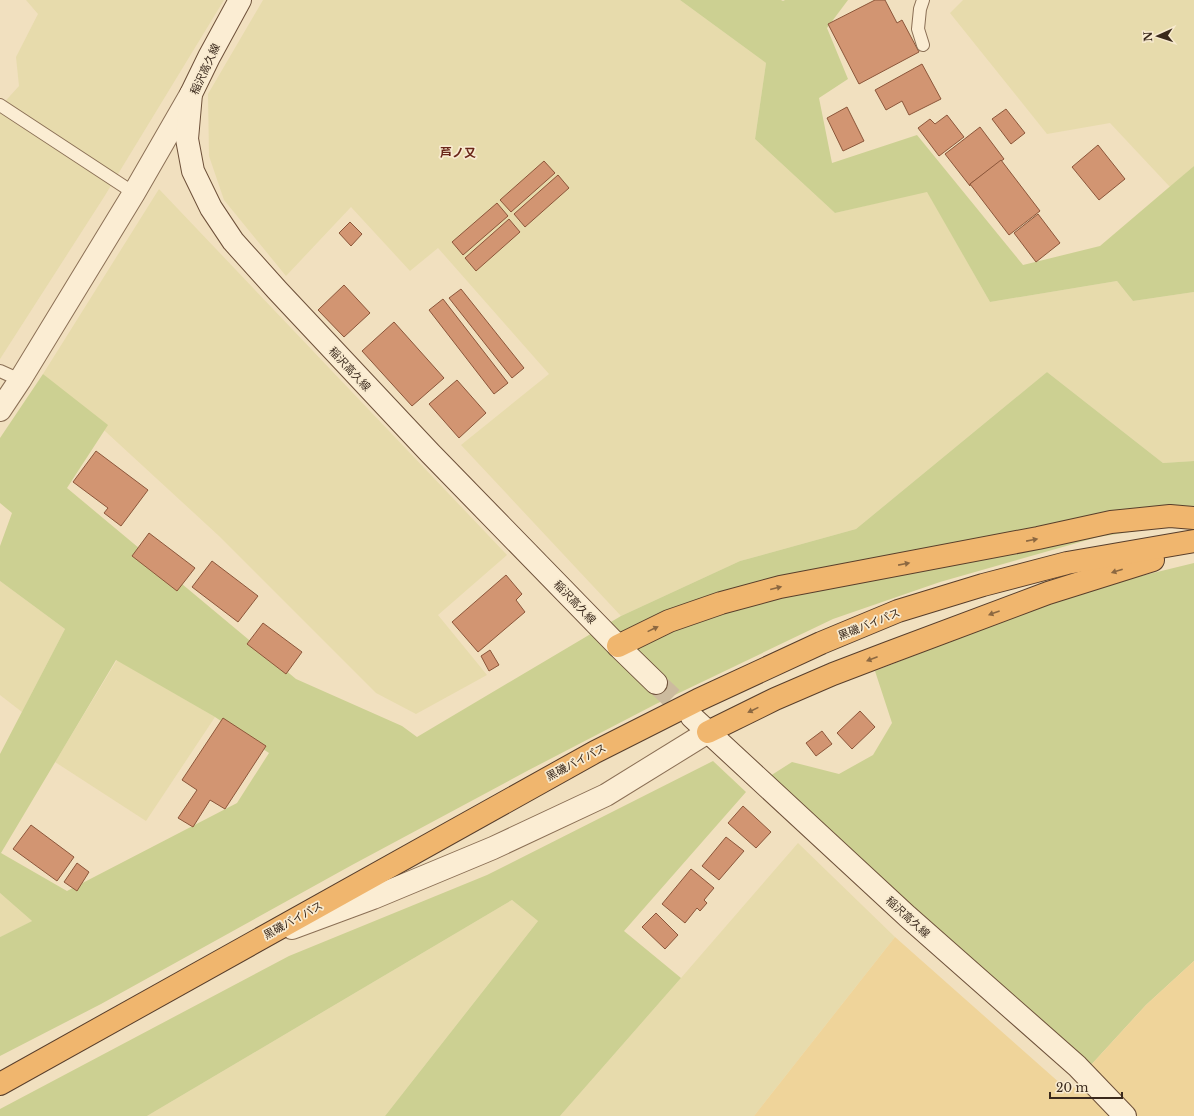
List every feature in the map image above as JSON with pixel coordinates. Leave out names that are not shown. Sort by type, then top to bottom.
[{"type":"highway","points":[[618,646],[670,621],[722,603],[780,587],[1038,538],[1112,522],[1170,516],[1194,518]]},
{"type":"highway","name":"黒磯バイパス","points":[[0,1084],[595,752],[698,700],[821,643],[898,611],[983,585],[1068,563],[1194,541]]},
{"type":"highway","points":[[708,732],[775,699],[833,674],[1048,593],[1194,546]]},
{"type":"main road","name":"稲沢高久線","points":[[240,0],[191,94],[187,139],[193,171],[211,208],[233,241],[282,296],[430,453],[618,646],[656,682]]},
{"type":"main road","points":[[0,410],[134,194],[191,94]]},
{"type":"main road","name":"稲沢高久線","points":[[692,717],[906,916],[1077,1066],[1125,1116]]},
{"type":"main road","points":[[254,942],[372,898],[493,848],[606,795],[708,732]]},
{"type":"lane","points":[[922,45],[918,29],[920,9],[923,0]]},
{"type":"lane","points":[[0,105],[134,194]]},
{"type":"lane","points":[[0,371],[20,380]]},
{"type":"shaded area","points":[[26,0],[224,0],[104,197],[0,359],[0,107],[19,86],[16,57],[38,14]]},
{"type":"shaded area","points":[[263,0],[680,0],[766,63],[755,139],[835,213],[927,191],[990,302],[1117,281],[1133,301],[1194,292],[1194,461],[1163,463],[1047,372],[856,529],[740,561],[621,616],[461,445],[549,374],[438,248],[410,271],[351,207],[286,276],[224,200],[209,156],[208,94]]},
{"type":"shaded area","points":[[963,0],[1194,0],[1194,166],[1170,187],[1110,123],[1047,134],[950,13]]},
{"type":"shaded area","points":[[159,189],[507,555],[438,615],[487,675],[416,714],[376,693],[219,536],[43,374]]},
{"type":"shaded area","points":[[0,581],[65,629],[22,712],[0,695]]},
{"type":"shaded area","points":[[117,660],[215,717],[146,821],[55,762]]},
{"type":"shaded area","points":[[798,843],[895,937],[754,1116],[560,1116],[681,978]]},
{"type":"shaded area","points":[[0,893],[32,921],[0,937]]},
{"type":"shaded area","points":[[512,900],[538,921],[385,1116],[147,1116]]},
{"type":"green space","points":[[680,0],[848,0],[827,28],[848,79],[819,98],[832,163],[917,135],[1023,265],[1100,246],[1194,166],[1194,292],[1133,301],[1117,281],[990,302],[927,192],[835,213],[755,139],[766,63]]},
{"type":"green space","points":[[1047,372],[1163,463],[1194,461],[1194,522],[1098,537],[940,582],[833,619],[656,704],[527,771],[352,865],[101,1004],[0,1056],[0,937],[32,921],[0,893],[0,754],[65,629],[0,581],[0,546],[12,513],[0,503],[0,438],[43,374],[108,425],[67,488],[296,679],[402,726],[417,737],[621,616],[740,561],[856,529]],"holes":[[[116,660],[215,717],[269,753],[237,803],[67,891],[1,853]]]},
{"type":"green space","points":[[1194,563],[1194,961],[1146,1005],[1091,1065],[982,971],[770,776],[792,762],[839,774],[873,755],[892,723],[875,671],[986,627],[1112,583]]},
{"type":"green space","points":[[713,761],[746,792],[624,931],[681,978],[560,1116],[385,1116],[538,921],[512,900],[147,1116],[0,1116],[0,1109],[289,956],[487,875]]},
{"type":"sand","points":[[895,937],[1070,1092],[1091,1065],[1146,1005],[1194,961],[1194,1116],[754,1116]]},
{"type":"building","points":[[875,0],[885,0],[897,23],[902,20],[919,52],[859,84],[828,24]]},
{"type":"building","points":[[922,64],[941,99],[909,115],[902,101],[886,110],[875,90]]},
{"type":"building","points":[[847,107],[864,141],[843,151],[827,118]]},
{"type":"building","points":[[1006,109],[1025,133],[1011,144],[992,119]]},
{"type":"building","points":[[947,115],[964,137],[939,156],[918,128],[930,119],[935,124]]},
{"type":"building","points":[[980,127],[1004,159],[970,184],[970,186],[945,154]]},
{"type":"building","points":[[1098,145],[1125,179],[1099,200],[1072,167]]},
{"type":"building","points":[[1001,160],[1040,211],[1009,235],[970,184]]},
{"type":"building","points":[[544,161],[555,173],[511,212],[500,200]]},
{"type":"building","points":[[558,175],[569,188],[525,227],[514,214]]},
{"type":"building","points":[[497,203],[508,216],[463,255],[452,242]]},
{"type":"building","points":[[1038,214],[1060,243],[1036,262],[1014,233]]},
{"type":"building","points":[[509,219],[520,232],[476,271],[465,258]]},
{"type":"building","points":[[350,222],[362,234],[351,246],[339,233]]},
{"type":"building","points":[[344,285],[370,313],[344,337],[318,310]]},
{"type":"building","points":[[461,289],[524,368],[512,378],[449,298]]},
{"type":"building","points":[[443,299],[508,383],[494,394],[429,310]]},
{"type":"building","points":[[394,322],[444,378],[412,406],[362,351]]},
{"type":"building","points":[[457,380],[486,413],[459,438],[429,404]]},
{"type":"building","points":[[96,451],[148,490],[121,526],[104,513],[108,508],[73,482]]},
{"type":"building","points":[[149,533],[195,568],[177,591],[132,556]]},
{"type":"building","points":[[212,561],[258,596],[238,622],[192,587]]},
{"type":"building","points":[[506,575],[522,594],[516,600],[525,612],[478,652],[452,622]]},
{"type":"building","points":[[263,623],[302,652],[286,674],[247,644]]},
{"type":"building","points":[[490,650],[499,665],[489,671],[481,656]]},
{"type":"building","points":[[860,711],[875,727],[852,749],[837,733]]},
{"type":"building","points":[[223,718],[266,746],[225,809],[210,800],[193,827],[178,818],[197,790],[182,780]]},
{"type":"building","points":[[822,731],[832,744],[816,756],[806,743]]},
{"type":"building","points":[[743,806],[771,832],[756,848],[728,823]]},
{"type":"building","points":[[31,825],[74,857],[57,881],[13,849]]},
{"type":"building","points":[[726,837],[744,851],[719,880],[702,866]]},
{"type":"building","points":[[77,863],[89,872],[77,891],[64,882]]},
{"type":"building","points":[[691,869],[714,888],[704,900],[707,903],[700,911],[697,908],[685,923],[662,904]]},
{"type":"building","points":[[656,913],[678,935],[665,949],[642,927]]},
{"type":"tunnel","points":[[656,683],[692,717]]},
{"type":"district","name":"芦ノ又","points":[[458,153]]}]
